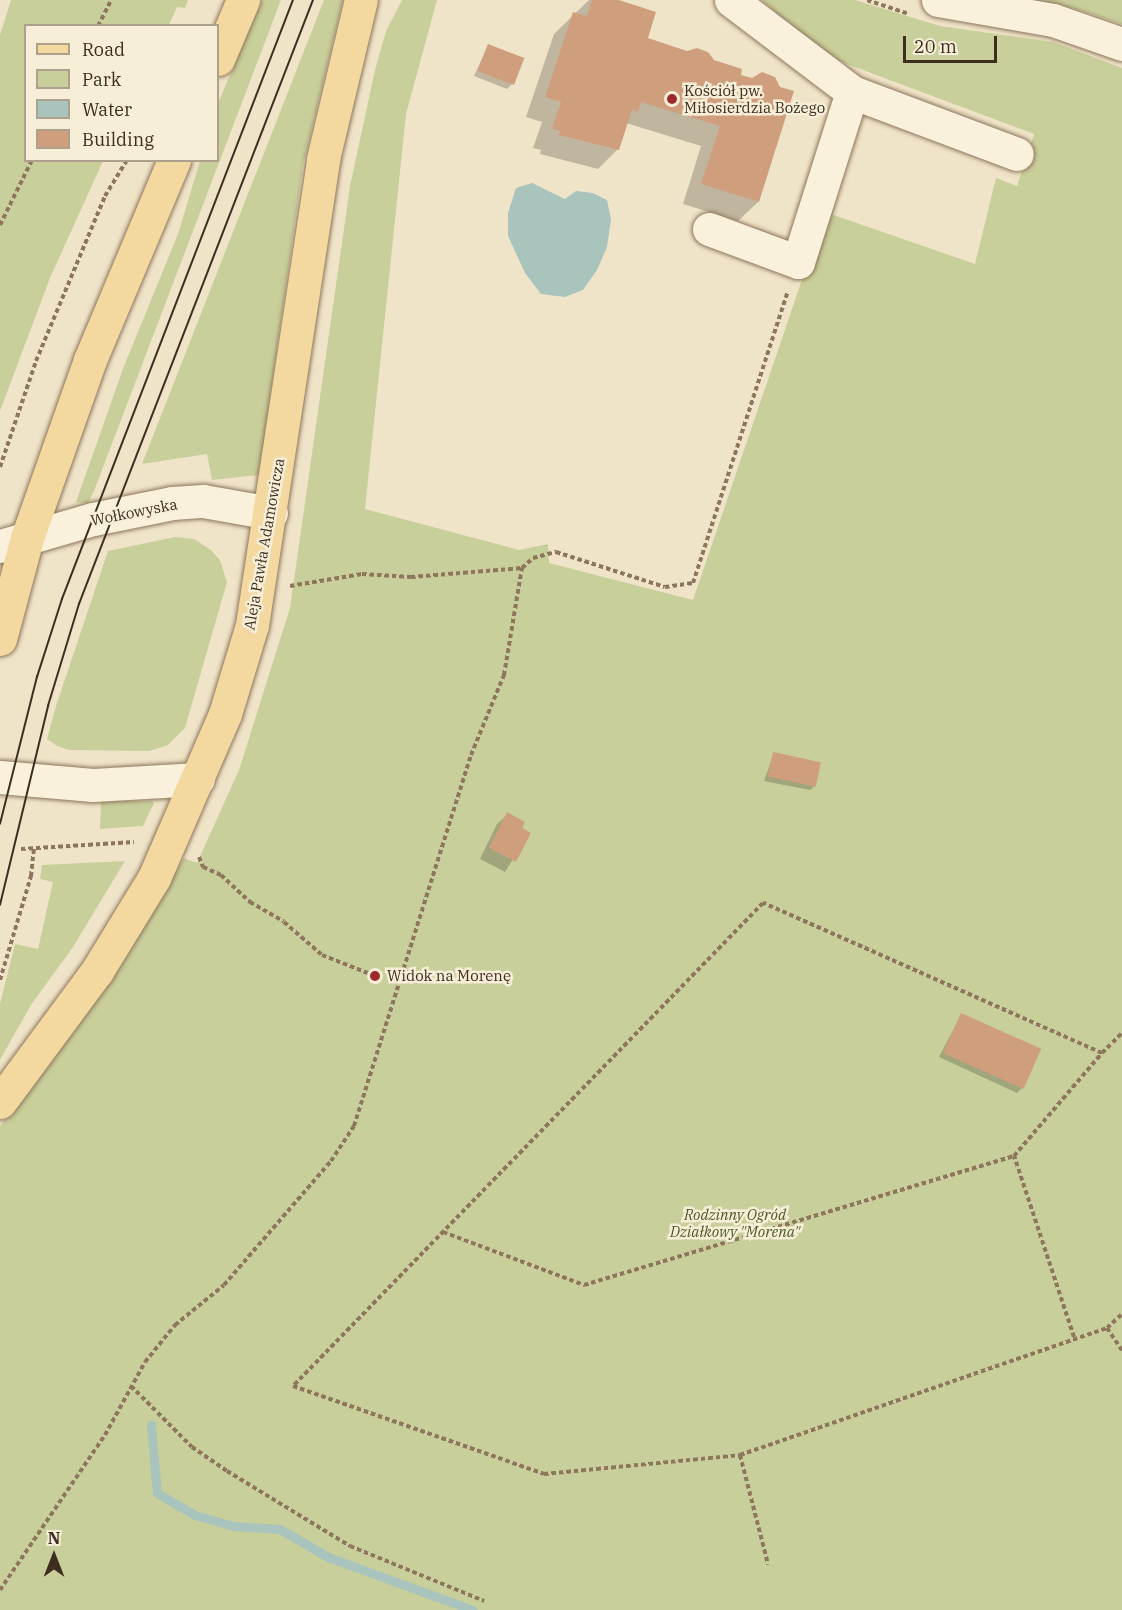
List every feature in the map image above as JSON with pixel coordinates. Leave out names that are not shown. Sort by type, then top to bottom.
[{"type":"main road","points":[[219,57],[243,0]]},
{"type":"main road","name":"Aleja Pawła Adamowicza","points":[[0,1102],[97,971],[154,878],[225,714],[252,625],[271,513],[323,159],[361,0]]},
{"type":"main road","points":[[0,639],[13,542],[173,162]]},
{"type":"street","points":[[731,0],[852,92],[1017,154]]},
{"type":"street","points":[[938,0],[1053,20],[1122,44]]},
{"type":"street","points":[[709,229],[798,262],[852,92]]},
{"type":"street","name":"Wołkowyska","points":[[13,542],[93,519],[172,503],[203,501],[271,513]]},
{"type":"street","points":[[0,777],[93,785],[198,779]]},
{"type":"path","points":[[99,24],[111,0]]},
{"type":"path","points":[[0,225],[31,162]]},
{"type":"path","points":[[0,467],[36,361],[105,195],[126,162]]},
{"type":"path","points":[[286,586],[362,574],[411,577],[522,568],[533,558],[556,552],[665,587],[693,583],[798,262]]},
{"type":"path","points":[[0,1590],[105,1435],[131,1386],[175,1325],[224,1285],[331,1161],[354,1126],[471,755],[504,675],[522,568]]},
{"type":"path","points":[[21,849],[135,842]]},
{"type":"path","points":[[0,980],[31,876],[34,848]]},
{"type":"path","points":[[201,849],[199,860],[203,867],[221,875],[250,902],[284,922],[322,955],[375,975]]},
{"type":"path","points":[[1102,1053],[763,903],[293,1386],[544,1473],[740,1455],[1074,1337],[1107,1328],[1122,1314]]},
{"type":"path","points":[[443,1232],[584,1285],[1014,1156],[1102,1053],[1122,1033]]},
{"type":"path","points":[[1014,1156],[1074,1337]]},
{"type":"path","points":[[1107,1328],[1122,1350]]},
{"type":"path","points":[[131,1386],[166,1417],[192,1447],[236,1477],[351,1546],[484,1601]]},
{"type":"path","points":[[740,1455],[768,1564]]},
{"type":"green space","points":[[11,0],[188,0],[185,8],[177,7],[169,24],[24,24],[24,162],[103,162],[50,278],[0,411],[0,35]]},
{"type":"green space","points":[[262,0],[281,0],[94,491],[88,503],[76,502],[124,366],[178,234],[200,162],[219,162],[219,101]]},
{"type":"green space","points":[[324,0],[343,0],[303,165],[259,475],[212,480],[207,454],[142,464]]},
{"type":"green space","name":"Rodzinny Ogród Działkowy \"Morena\"","points":[[402,0],[437,0],[406,114],[365,509],[519,550],[548,544],[549,563],[693,600],[825,212],[975,264],[996,178],[1017,186],[1034,134],[844,63],[798,33],[762,0],[855,0],[940,26],[1053,42],[1122,68],[1122,1610],[0,1610],[0,1126],[127,957],[184,858],[197,863],[239,770],[290,608],[350,186],[375,70],[386,31]]},
{"type":"green space","points":[[1024,0],[1122,0],[1122,24],[1063,5]]},
{"type":"green space","points":[[175,537],[194,539],[211,550],[220,560],[227,582],[185,728],[168,745],[149,751],[69,750],[57,746],[47,739],[108,551]]},
{"type":"green space","points":[[101,801],[152,801],[154,803],[143,826],[100,829]]},
{"type":"green space","points":[[125,861],[73,947],[31,1005],[0,1060],[0,1004],[15,944],[38,949],[53,882],[40,879],[42,865]]},
{"type":"water","points":[[532,183],[565,199],[576,191],[593,193],[607,200],[611,219],[607,247],[597,270],[583,290],[565,297],[541,294],[525,273],[508,236],[508,213],[516,188]]},
{"type":"building","name":"Kościół pw. Miłosierdzia Bożego","points":[[592,0],[619,0],[656,12],[648,38],[687,51],[697,48],[708,52],[714,60],[742,69],[741,75],[752,78],[762,72],[775,77],[780,87],[794,91],[759,202],[701,184],[720,126],[641,102],[638,112],[632,110],[619,150],[559,135],[560,131],[552,128],[561,102],[545,97],[573,12],[587,16]]},
{"type":"building","points":[[488,44],[524,58],[514,85],[478,71]]},
{"type":"building","points":[[773,752],[821,762],[816,787],[768,776]]},
{"type":"building","points":[[507,812],[525,822],[522,828],[531,833],[516,862],[489,848]]},
{"type":"building","points":[[961,1013],[1041,1049],[1023,1089],[943,1053]]},
{"type":"waterway","points":[[151,1425],[157,1493],[195,1515],[233,1526],[280,1529],[328,1557],[473,1610]]},
{"type":"tram line","points":[[0,824],[37,677],[62,599],[293,0]]},
{"type":"tram line","points":[[0,905],[48,706],[79,604],[313,0]]},
{"type":"place","name":"Kościół pw. Miłosierdzia Bożego","points":[[672,99]]},
{"type":"place","name":"Widok na Morenę","points":[[375,976]]}]
